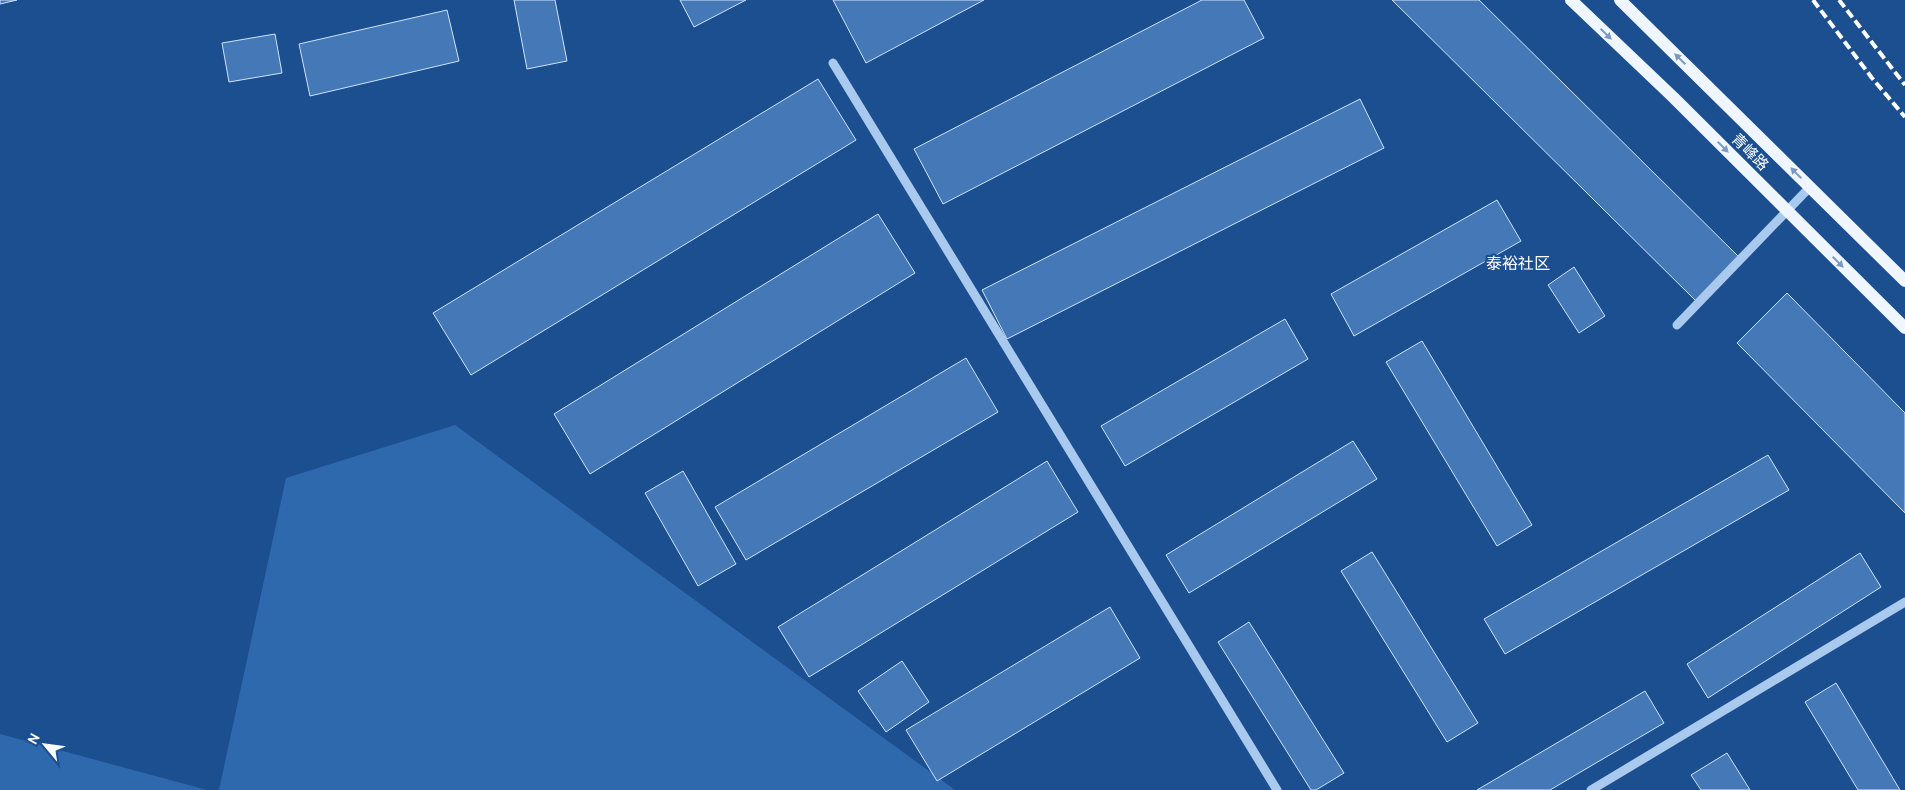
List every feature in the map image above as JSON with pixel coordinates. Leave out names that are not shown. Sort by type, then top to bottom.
[{"type":"main road","name":"青峰路","points":[[1571,0],[1673,97],[1905,328]]},
{"type":"main road","name":"青峰路","points":[[1620,0],[1905,282]]},
{"type":"street","points":[[833,63],[1277,790]]},
{"type":"street","points":[[1677,325],[1810,187]]},
{"type":"street","points":[[1591,790],[1905,602]]},
{"type":"shaded area","points":[[455,425],[955,790],[219,790],[286,478]]},
{"type":"shaded area","points":[[0,734],[207,790],[0,790]]},
{"type":"building","points":[[0,0],[17,0],[0,4]]},
{"type":"building","points":[[514,0],[555,0],[567,61],[527,69]]},
{"type":"building","points":[[680,0],[746,0],[694,27]]},
{"type":"building","points":[[833,0],[984,0],[866,63]]},
{"type":"building","points":[[1202,0],[1244,0],[1264,38],[943,204],[914,149]]},
{"type":"building","points":[[1392,0],[1479,0],[1739,257],[1696,301]]},
{"type":"building","points":[[447,10],[459,61],[310,96],[299,44]]},
{"type":"building","points":[[275,34],[282,73],[229,82],[222,43]]},
{"type":"building","points":[[818,79],[856,140],[471,375],[433,313]]},
{"type":"building","points":[[1360,99],[1384,148],[1007,339],[982,290]]},
{"type":"building","points":[[1497,200],[1521,241],[1354,336],[1331,294]]},
{"type":"building","points":[[878,214],[915,273],[590,474],[554,414]]},
{"type":"building","points":[[1574,267],[1605,316],[1579,333],[1548,285]]},
{"type":"building","points":[[1787,293],[1905,413],[1905,513],[1737,343]]},
{"type":"building","points":[[1285,319],[1308,359],[1125,466],[1101,426]]},
{"type":"building","points":[[1422,341],[1532,525],[1497,546],[1386,362]]},
{"type":"building","points":[[966,358],[998,412],[746,560],[715,507]]},
{"type":"building","points":[[1353,441],[1377,479],[1189,593],[1166,555]]},
{"type":"building","points":[[1768,455],[1789,490],[1505,654],[1484,619]]},
{"type":"building","points":[[1047,461],[1078,512],[809,677],[778,627]]},
{"type":"building","points":[[683,471],[736,564],[698,586],[645,493]]},
{"type":"building","points":[[1372,552],[1478,723],[1447,742],[1341,571]]},
{"type":"building","points":[[1860,553],[1881,587],[1708,698],[1687,664]]},
{"type":"building","points":[[1110,607],[1140,658],[937,781],[906,730]]},
{"type":"building","points":[[1249,622],[1344,773],[1316,790],[1311,790],[1218,642]]},
{"type":"building","points":[[902,661],[929,702],[886,732],[858,691]]},
{"type":"building","points":[[1836,683],[1900,790],[1858,790],[1805,702]]},
{"type":"building","points":[[1645,691],[1664,723],[1550,790],[1477,790]]},
{"type":"building","points":[[1727,753],[1750,790],[1701,790],[1691,775]]},
{"type":"railway","points":[[1813,0],[1872,78],[1905,117]]},
{"type":"railway","points":[[1839,0],[1905,85]]},
{"type":"district","name":"泰裕社区","points":[[1518,263]]}]
